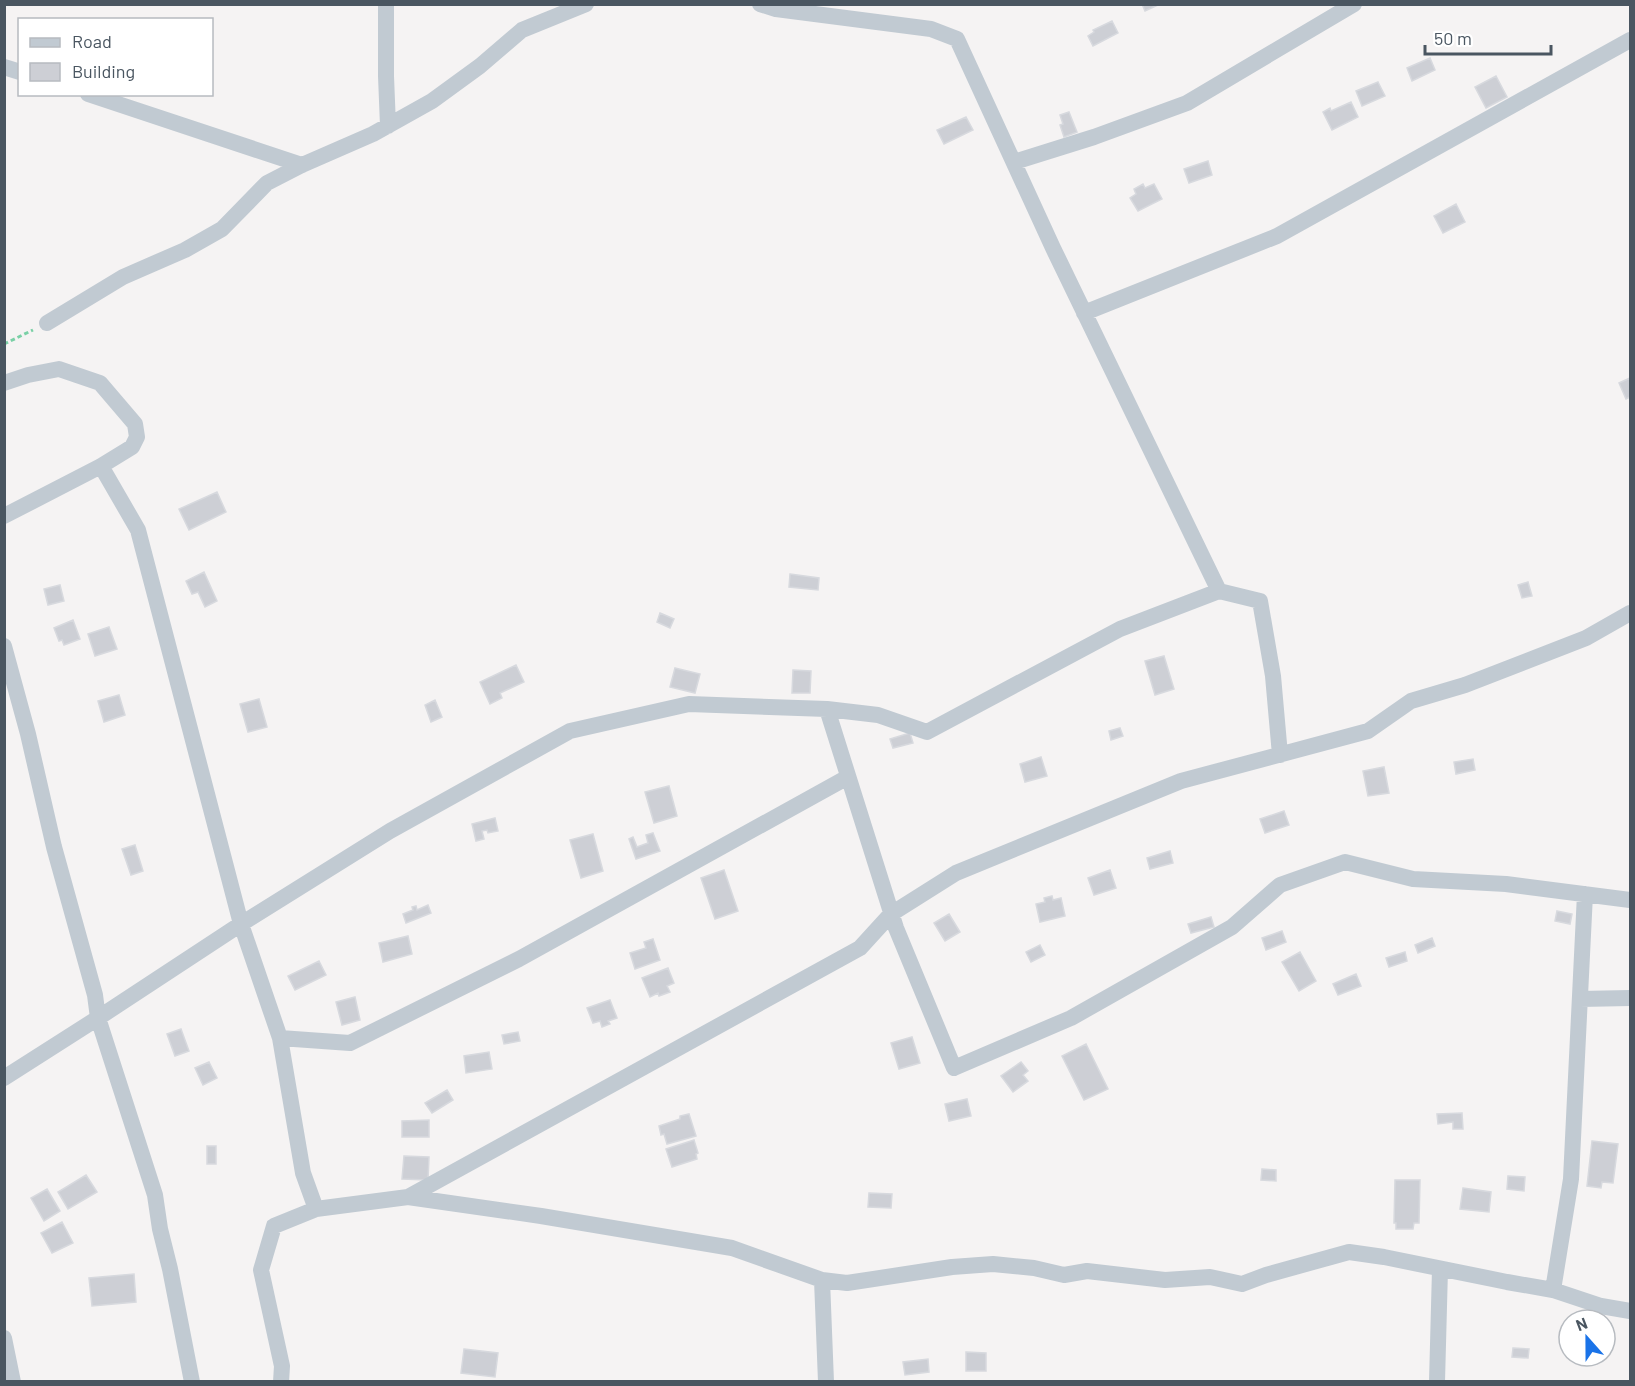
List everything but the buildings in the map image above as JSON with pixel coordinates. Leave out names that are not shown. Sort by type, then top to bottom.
[{"type":"street","points":[[386,4],[388,126]]},
{"type":"street","points":[[47,324],[123,277],[185,250],[222,229],[267,183],[373,134],[442,94],[480,66],[522,30],[586,4]]},
{"type":"street","points":[[760,4],[776,9],[931,29],[957,39],[1084,313],[1219,591]]},
{"type":"street","points":[[1014,162],[1094,137],[1187,103],[1354,4]]},
{"type":"street","points":[[1084,313],[1277,236],[1630,40]]},
{"type":"street","points":[[94,96],[302,165]]},
{"type":"street","points":[[4,382],[59,369],[100,383],[135,424],[137,437],[132,447],[101,466],[4,516]]},
{"type":"street","points":[[101,466],[138,530],[242,924],[280,1038],[303,1173],[316,1209]]},
{"type":"street","points":[[4,1078],[390,831],[570,731],[689,704],[827,709],[878,715],[927,732],[1120,629],[1219,591],[1260,602],[1273,676],[1280,755]]},
{"type":"street","points":[[408,1197],[860,948],[891,914],[956,873],[1181,782],[1368,731],[1411,701],[1465,685],[1586,638],[1630,613]]},
{"type":"street","points":[[4,646],[28,734],[54,847],[95,995],[98,1018],[155,1195],[192,1382]]},
{"type":"street","points":[[827,709],[891,914],[954,1068],[1071,1018],[1232,927],[1280,885],[1345,862],[1413,879],[1506,884],[1630,900]]},
{"type":"street","points":[[280,1038],[350,1043],[519,959],[849,777]]},
{"type":"street","points":[[1553,1290],[1572,1179],[1585,894]]},
{"type":"street","points":[[1580,999],[1630,998]]},
{"type":"street","points":[[281,1382],[282,1366],[261,1270],[274,1226],[316,1209],[408,1197],[541,1216],[732,1248],[822,1280],[847,1283],[952,1267],[993,1264],[1034,1268],[1064,1275],[1087,1271],[1165,1280],[1210,1277],[1242,1284],[1349,1252],[1553,1290],[1601,1306],[1630,1311]]},
{"type":"street","points":[[1437,1382],[1440,1269]]},
{"type":"street","points":[[822,1280],[826,1382]]},
{"type":"street","points":[[4,1338],[14,1382]]},
{"type":"path","points":[[4,344],[47,324]]}]
